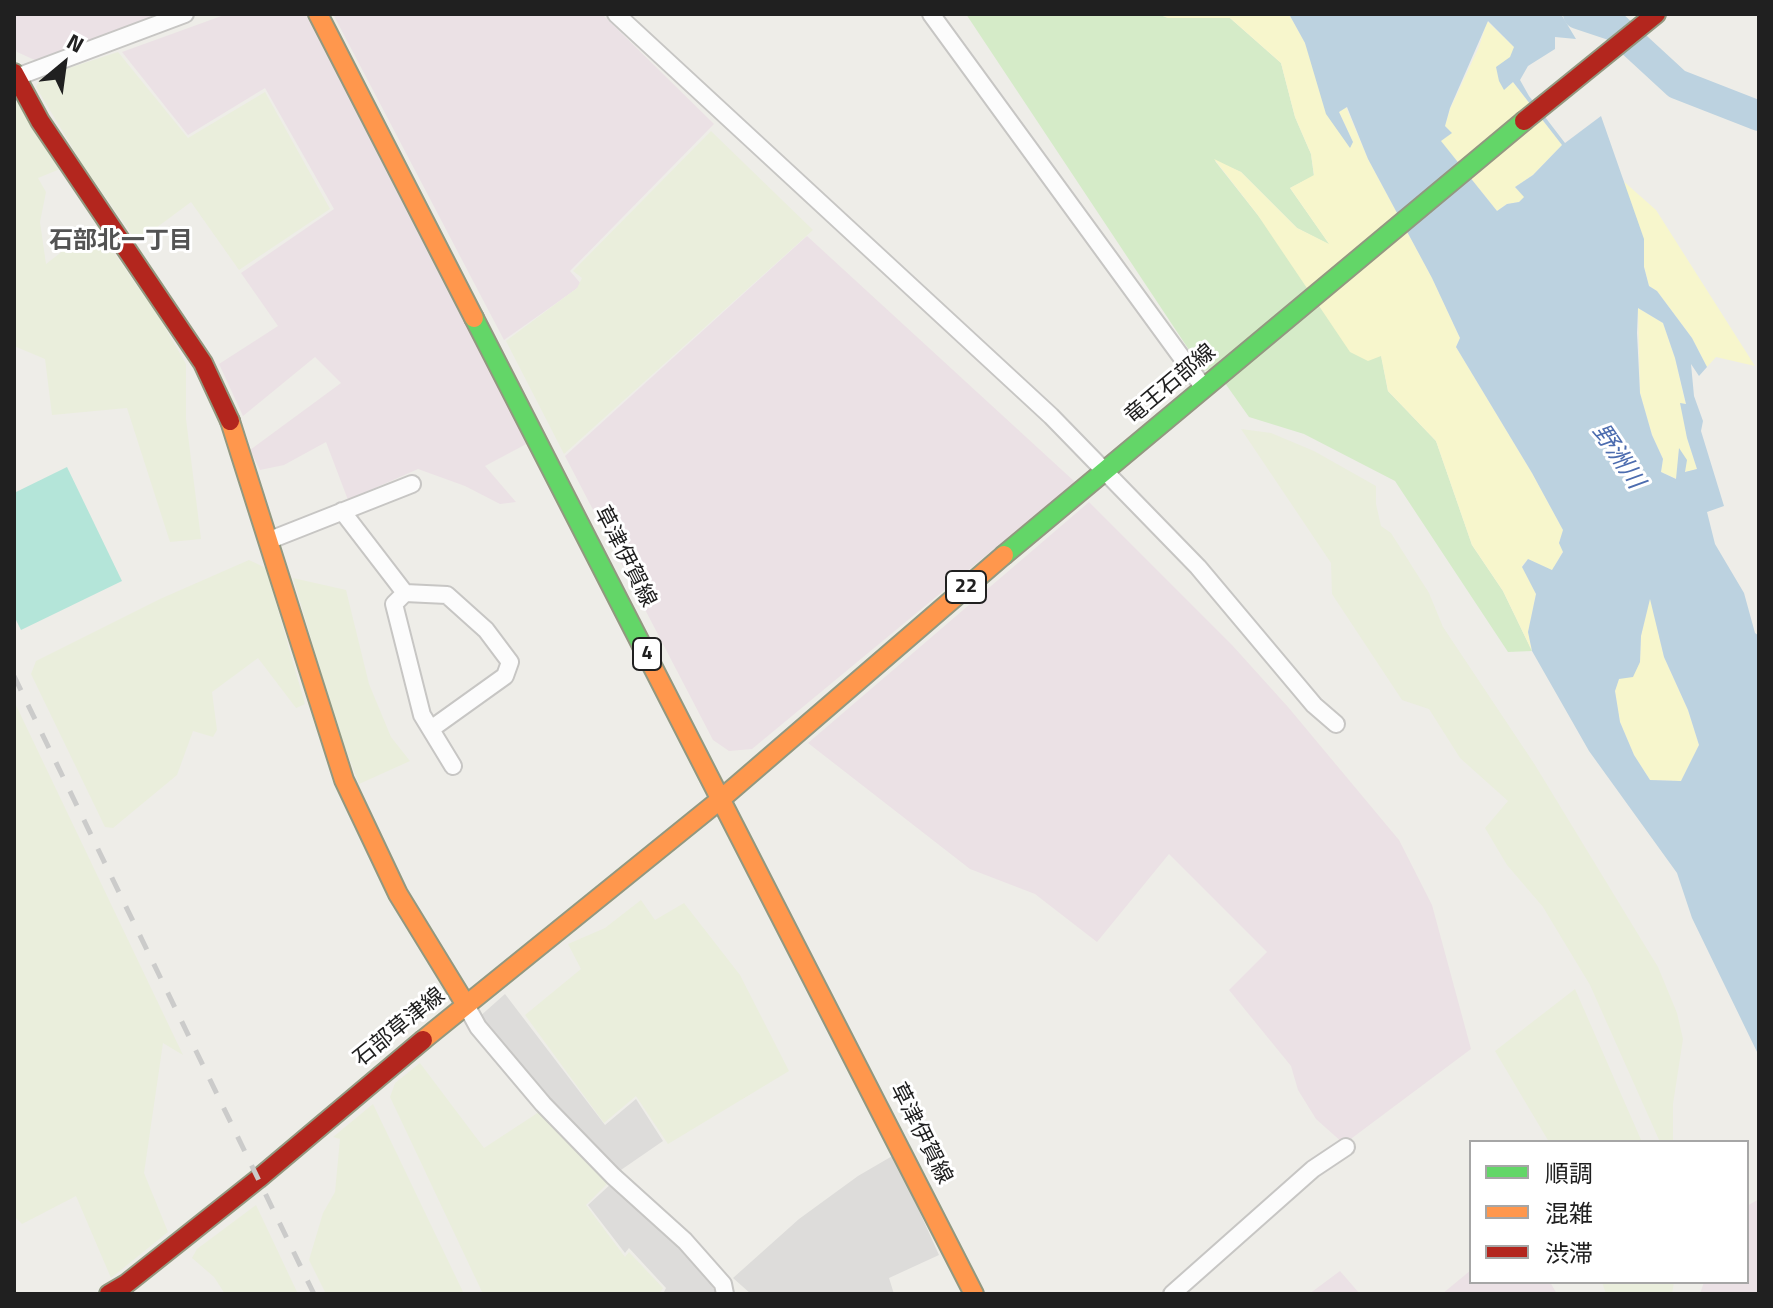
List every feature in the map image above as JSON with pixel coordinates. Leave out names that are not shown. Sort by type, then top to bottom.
[{"type":"main road","name":"草津伊賀線","points":[[318,14],[974,1294]]},
{"type":"main road","name":"竜王石部線","points":[[721,799],[904,639],[1433,196],[1654,16]]},
{"type":"main road","points":[[15,76],[49,134],[203,363],[226,410],[270,540],[344,780],[398,894],[466,1005]]},
{"type":"main road","name":"石部草津線","points":[[109,1294],[126,1284],[258,1179],[466,1005],[721,799]]},
{"type":"street","points":[[15,76],[185,14]]},
{"type":"street","points":[[616,14],[1107,471],[1198,567],[1314,705],[1336,724]]},
{"type":"street","points":[[931,14],[1209,384]]},
{"type":"street","points":[[270,540],[412,484]]},
{"type":"street","points":[[342,511],[405,593]]},
{"type":"street","points":[[431,729],[505,676],[510,662],[486,630],[447,595],[405,593],[394,604],[422,715],[453,766]]},
{"type":"street","points":[[466,1005],[478,1027],[543,1104],[613,1176],[685,1241],[723,1284],[725,1294]]},
{"type":"street","points":[[1172,1294],[1313,1169],[1346,1147]]},
{"type":"shaded area","points":[[14,14],[163,14],[37,61],[17,52]]},
{"type":"shaded area","points":[[227,14],[310,14],[530,442],[485,466],[516,502],[500,504],[465,486],[418,469],[348,500],[326,442],[284,465],[260,470],[250,450],[341,383],[315,357],[243,416],[219,364],[278,326],[241,273],[334,209],[265,88],[188,135],[122,52]]},
{"type":"shaded area","points":[[333,14],[602,14],[714,124],[570,271],[582,285],[504,340]]},
{"type":"shaded area","points":[[966,14],[1158,14],[1168,18],[1230,18],[1281,63],[1295,117],[1311,154],[1314,176],[1290,188],[1330,245],[1297,228],[1241,172],[1215,161],[1257,214],[1381,355],[1388,391],[1436,441],[1472,545],[1503,591],[1532,651],[1508,652],[1395,481],[1304,434],[1249,417],[1215,369],[1203,371]]},
{"type":"shaded area","points":[[118,52],[188,138],[265,92],[330,209],[239,270],[191,202],[137,242],[81,162],[36,87],[41,77]]},
{"type":"shaded area","points":[[14,100],[21,105],[60,169],[38,178],[46,192],[40,222],[46,264],[95,226],[159,317],[186,364],[186,419],[201,539],[170,542],[127,408],[52,415],[45,359],[14,346]]},
{"type":"shaded area","points":[[711,131],[813,230],[564,454],[506,341],[577,288],[582,278],[573,271]]},
{"type":"shaded area","points":[[807,236],[1075,482],[752,749],[729,751],[713,740],[565,456]]},
{"type":"shaded area","points":[[1241,429],[1271,433],[1314,451],[1376,486],[1381,526],[1391,533],[1429,593],[1443,627],[1535,765],[1658,967],[1677,1013],[1683,1039],[1673,1104],[1673,1140],[1659,1140],[1590,985],[1543,907],[1507,865],[1485,828],[1508,801],[1460,758],[1429,709],[1402,700],[1332,594],[1331,563]]},
{"type":"shaded area","points":[[67,467],[122,581],[21,630],[14,616],[14,493]]},
{"type":"shaded area","points":[[1089,502],[1232,645],[1288,707],[1399,840],[1432,905],[1471,1049],[1344,1144],[1316,1119],[1298,1090],[1291,1066],[1229,990],[1267,952],[1169,854],[1097,942],[1035,894],[970,869],[808,743]]},
{"type":"shaded area","points":[[249,560],[266,568],[305,704],[296,708],[258,658],[212,692],[217,730],[213,737],[193,731],[177,775],[113,828],[105,827],[31,674],[36,661],[160,599]]},
{"type":"shaded area","points":[[293,578],[346,590],[369,684],[391,737],[410,761],[359,784],[337,726]]},
{"type":"shaded area","points":[[14,701],[183,1055],[163,1043],[144,1173],[168,1232],[111,1278],[76,1196],[22,1224],[14,1216]]},
{"type":"shaded area","points":[[641,900],[655,920],[684,903],[740,975],[789,1071],[668,1144],[636,1096],[604,1123],[525,1015],[581,969],[568,944],[605,928]]},
{"type":"shaded area","points":[[1575,989],[1641,1140],[1548,1140],[1495,1051]]},
{"type":"shaded area","points":[[505,994],[605,1125],[636,1099],[663,1141],[618,1172],[574,1131],[478,1018]]},
{"type":"shaded area","points":[[420,1063],[484,1148],[539,1112],[608,1183],[586,1205],[625,1257],[629,1252],[663,1288],[659,1294],[483,1294],[390,1097],[395,1083]]},
{"type":"shaded area","points":[[373,1104],[464,1294],[326,1294],[309,1260],[323,1213],[335,1192],[340,1139],[333,1137]]},
{"type":"shaded area","points":[[894,1155],[939,1255],[889,1278],[894,1294],[751,1294],[733,1278],[799,1219],[858,1176]]},
{"type":"shaded area","points":[[613,1182],[702,1269],[717,1294],[663,1294],[666,1288],[629,1248],[625,1253],[588,1205]]},
{"type":"shaded area","points":[[1759,1199],[1759,1294],[1700,1294],[1703,1284],[1749,1284],[1749,1205]]},
{"type":"shaded area","points":[[256,1205],[298,1294],[225,1294],[214,1277],[192,1258],[197,1249]]},
{"type":"shaded area","points":[[1340,1271],[1360,1294],[1309,1294]]},
{"type":"shaded area","points":[[1469,1272],[1469,1284],[1551,1284],[1557,1294],[1442,1294]]},
{"type":"shaded area","points":[[1603,1284],[1674,1284],[1672,1294],[1606,1294]]},
{"type":"sand","points":[[1158,14],[1289,14],[1353,142],[1339,112],[1346,107],[1368,159],[1432,278],[1460,338],[1456,347],[1563,530],[1559,543],[1563,551],[1552,571],[1528,559],[1522,566],[1536,594],[1528,632],[1532,651],[1503,591],[1472,545],[1436,441],[1388,391],[1381,356],[1368,361],[1350,352],[1257,214],[1214,159],[1241,172],[1297,228],[1329,244],[1290,188],[1314,175],[1311,154],[1295,117],[1281,63],[1230,18],[1168,18]]},
{"type":"sand","points":[[1487,21],[1514,47],[1505,89],[1513,82],[1562,145],[1533,175],[1515,187],[1525,197],[1497,211],[1440,141],[1451,133],[1445,126],[1450,109],[1479,47]]},
{"type":"sand","points":[[1622,180],[1656,210],[1755,366],[1716,357],[1707,367],[1692,338],[1657,291],[1649,286]]},
{"type":"sand","points":[[1638,308],[1663,323],[1686,405],[1681,403],[1687,438],[1697,469],[1685,472],[1679,450],[1677,479],[1661,472],[1663,459],[1652,435],[1640,393]]},
{"type":"sand","points":[[1650,597],[1664,657],[1688,710],[1699,745],[1681,781],[1650,780],[1634,755],[1620,722],[1615,691],[1619,679],[1640,662],[1641,636]]},
{"type":"water","name":"野洲川","points":[[1289,14],[1561,14],[1576,39],[1555,37],[1555,49],[1528,66],[1520,80],[1565,143],[1601,116],[1644,239],[1644,267],[1649,286],[1657,291],[1692,338],[1707,367],[1699,376],[1691,364],[1694,396],[1703,421],[1701,431],[1724,506],[1707,512],[1715,544],[1744,593],[1755,633],[1759,636],[1759,1056],[1692,918],[1677,873],[1589,751],[1532,651],[1528,632],[1536,594],[1522,567],[1528,559],[1552,570],[1563,552],[1559,543],[1563,530],[1456,347],[1460,338],[1432,278],[1368,159],[1347,107],[1339,112],[1353,142],[1350,148],[1326,114],[1305,43]],"holes":[[[1488,21],[1514,47],[1510,57],[1496,67],[1504,90],[1513,82],[1562,145],[1533,175],[1515,187],[1524,197],[1497,211],[1441,141],[1452,133],[1445,126],[1450,108]],[[1638,308],[1663,323],[1675,358],[1686,404],[1680,403],[1697,469],[1685,472],[1687,460],[1679,448],[1676,479],[1661,472],[1663,459],[1652,435],[1640,393]],[[1650,599],[1664,657],[1688,710],[1699,745],[1681,781],[1650,780],[1634,755],[1620,722],[1615,691],[1619,679],[1633,677],[1640,662],[1641,636]]]},
{"type":"waterway","points":[[1578,14],[1614,26],[1677,84],[1759,116]]},
{"type":"railway","points":[[14,676],[314,1294]]},
{"type":"traffic: fast","points":[[1004,555],[1524,121]]},
{"type":"traffic: fast","points":[[474,318],[642,646]]},
{"type":"traffic: slow","points":[[318,14],[474,318]]},
{"type":"traffic: slow","points":[[230,421],[344,780],[398,894],[466,1005]]},
{"type":"traffic: slow","points":[[721,799],[1004,555]]},
{"type":"traffic: slow","points":[[642,646],[974,1294]]},
{"type":"traffic: slow","points":[[423,1040],[721,799]]},
{"type":"traffic: jam","points":[[1524,121],[1656,14]]},
{"type":"traffic: jam","points":[[14,73],[40,121],[203,363],[230,421]]},
{"type":"traffic: jam","points":[[109,1294],[126,1284],[258,1179],[423,1040]]},
{"type":"district","name":"石部北一丁目","points":[[121,242]]}]
